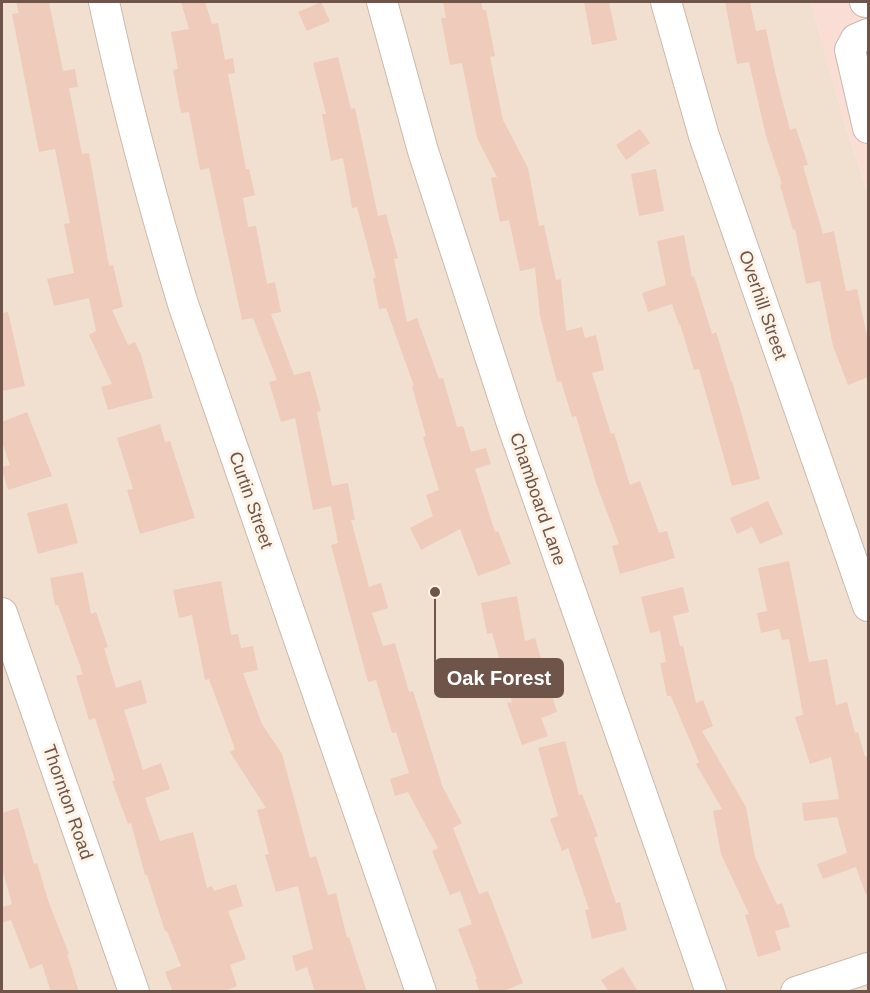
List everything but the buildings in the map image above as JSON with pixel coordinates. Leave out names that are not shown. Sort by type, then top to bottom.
[{"type":"street","name":"Curtin Street","points":[[104,2],[115,55],[154,208],[183,304],[421,992]]},
{"type":"street","name":"Chamboard Lane","points":[[381,2],[423,151],[508,412],[711,992]]},
{"type":"street","name":"Overhill Street","points":[[666,2],[704,136],[868,606]]},
{"type":"street","points":[[868,34],[856,39],[850,50],[868,128]]},
{"type":"street","name":"Thornton Road","points":[[2,613],[134,992]]},
{"type":"street","points":[[796,992],[868,968]]},
{"type":"shaded area","points":[[2,2],[811,2],[843,117],[868,192],[868,991],[2,992]]},
{"type":"shaded area","points":[[811,2],[868,2],[868,192],[843,117]]},
{"type":"place","name":"Oak Forest","points":[[435,592]]}]
